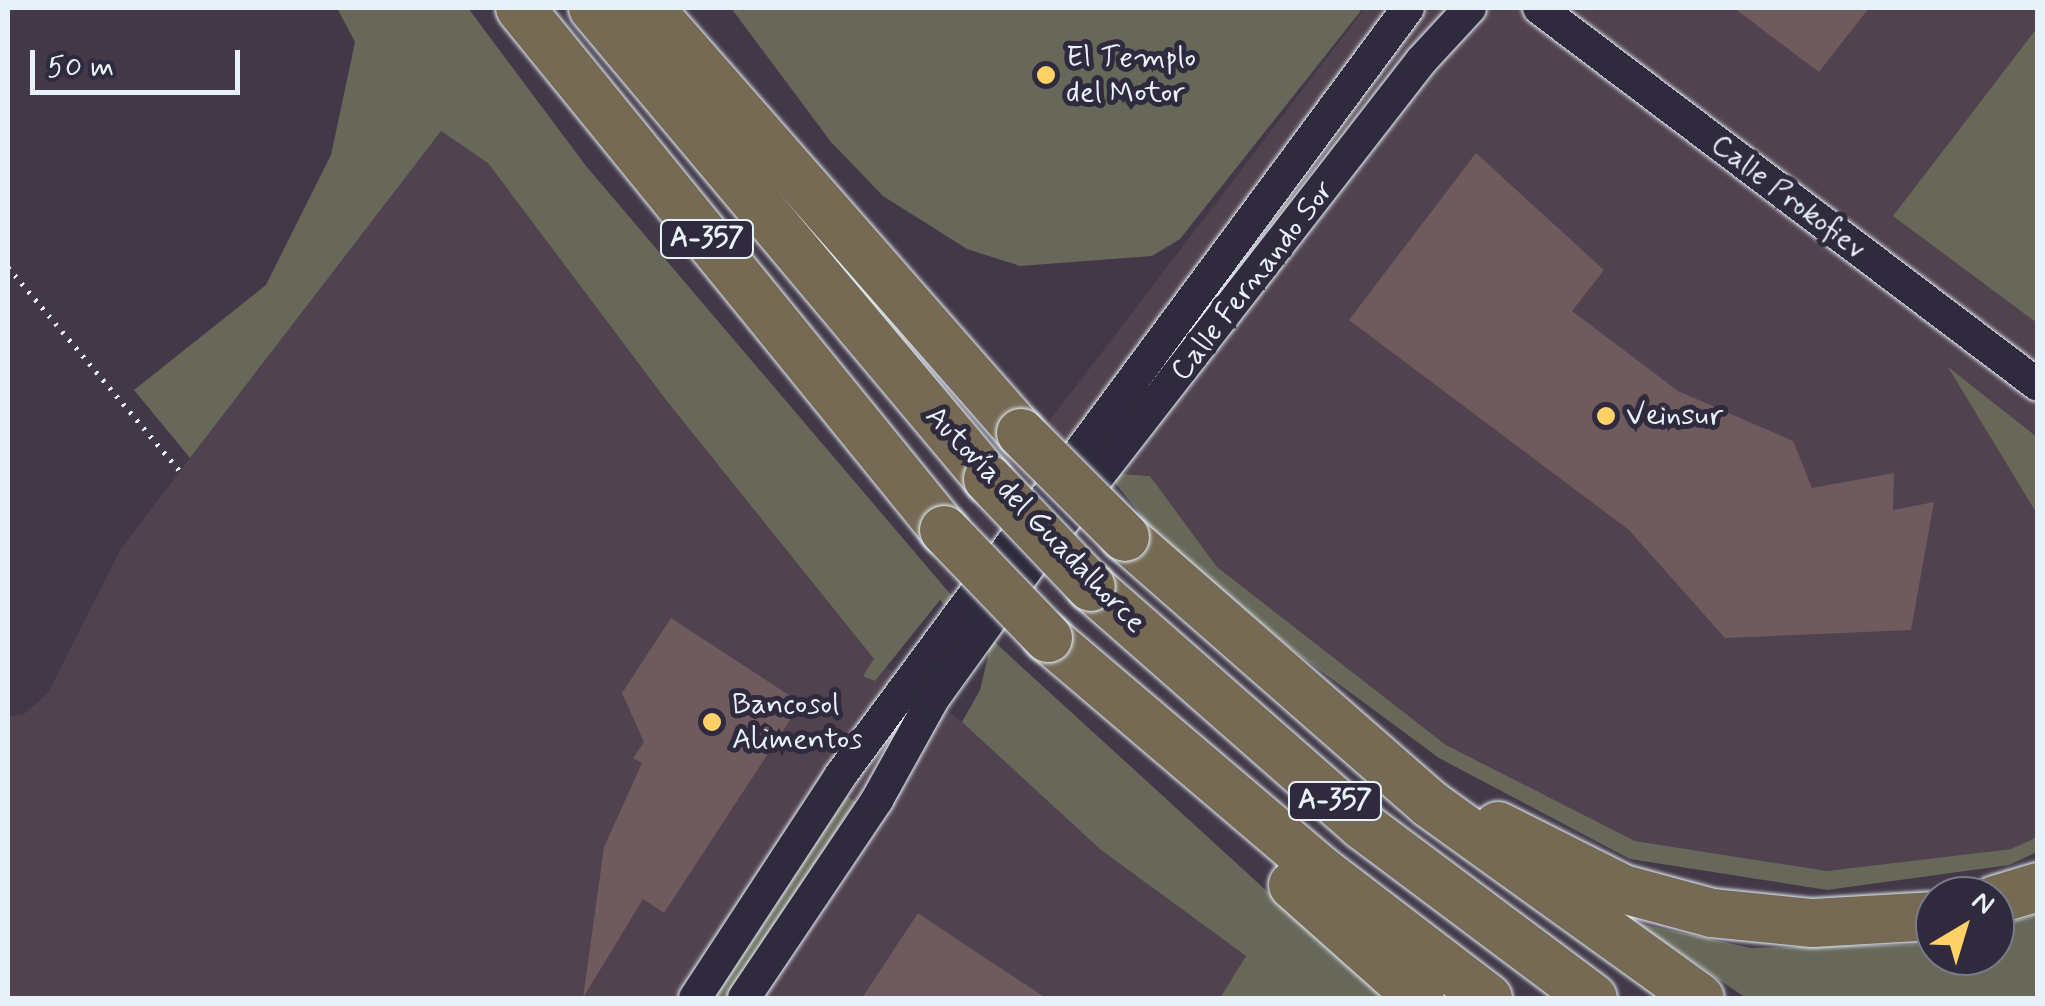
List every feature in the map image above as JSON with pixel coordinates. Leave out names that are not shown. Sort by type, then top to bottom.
[{"type":"highway","name":"A-357","points":[[520,8],[944,530],[1048,638],[1322,871],[1488,998]]},
{"type":"highway","name":"Autovía del Guadalhorce","points":[[594,8],[988,479],[1091,587],[1363,826],[1593,998]]},
{"type":"highway","points":[[649,8],[1021,433],[1124,537],[1430,804],[1700,998]]},
{"type":"highway","points":[[1048,638],[1177,782],[1420,998]]},
{"type":"highway","points":[[1280,676],[1513,836],[1623,889],[1712,913],[1812,923],[1915,917]]},
{"type":"street","name":"Calle Fernando Sor","points":[[1027,546],[1408,8]]},
{"type":"street","name":"Calle Fernando Sor","points":[[1027,546],[1422,60],[1470,8]]},
{"type":"street","name":"Calle Prokofiev","points":[[1539,8],[2038,386]]},
{"type":"street","points":[[694,998],[840,776],[1027,546]]},
{"type":"street","points":[[744,998],[877,800],[1027,546]]},
{"type":"path","points":[[8,267],[180,471]]},
{"type":"shaded area","points":[[1365,8],[2037,8],[2038,837],[2011,849],[1827,871],[1635,841],[1446,745],[1217,567],[1150,476],[1107,473],[1047,424]]},
{"type":"shaded area","points":[[441,130],[488,163],[666,400],[874,659],[963,722],[1101,850],[1246,956],[1220,998],[8,998],[8,716],[24,714],[48,693],[120,550]]},
{"type":"green space","points":[[337,8],[468,8],[586,166],[946,589],[1000,647],[1384,998],[1220,998],[1246,956],[1101,850],[962,722],[980,690],[989,652],[940,600],[875,681],[863,676],[874,659],[666,400],[488,163],[441,131],[190,458],[134,390],[266,285],[331,155],[355,42]]},
{"type":"green space","name":"El Templo del Motor","points":[[731,8],[1363,8],[1180,239],[1152,256],[1020,266],[967,249],[883,196],[831,142]]},
{"type":"green space","points":[[2037,28],[2037,323],[1893,216]]},
{"type":"green space","points":[[1948,367],[2037,437],[2037,514]]},
{"type":"green space","points":[[1107,473],[1150,476],[1217,567],[1446,745],[1635,841],[1827,871],[2011,849],[2037,837],[2037,852],[2009,865],[1827,890],[1630,859],[1439,758],[1294,651],[1154,531]]},
{"type":"green space","points":[[847,797],[856,802],[726,998],[714,998]]},
{"type":"green space","points":[[2037,914],[2037,998],[1746,998],[1637,923],[1751,948],[1915,944],[1915,976],[2015,976],[2015,921]]},
{"type":"building","points":[[1734,8],[1869,8],[1819,72]]},
{"type":"building","name":"Veinsur","points":[[1476,153],[1604,270],[1572,311],[1678,391],[1793,441],[1812,488],[1894,473],[1893,510],[1934,502],[1911,630],[1725,638],[1629,530],[1349,320]]},
{"type":"building","points":[[671,618],[801,703],[664,913],[643,899],[583,998],[604,847],[642,763],[633,758],[644,742],[622,693]]},
{"type":"building","points":[[918,913],[970,948],[1046,998],[862,998]]},
{"type":"place","name":"El Templo del Motor","points":[[1046,75]]},
{"type":"place","name":"Veinsur","points":[[1606,416]]},
{"type":"place","name":"Bancosol Alimentos","points":[[712,722]]}]
